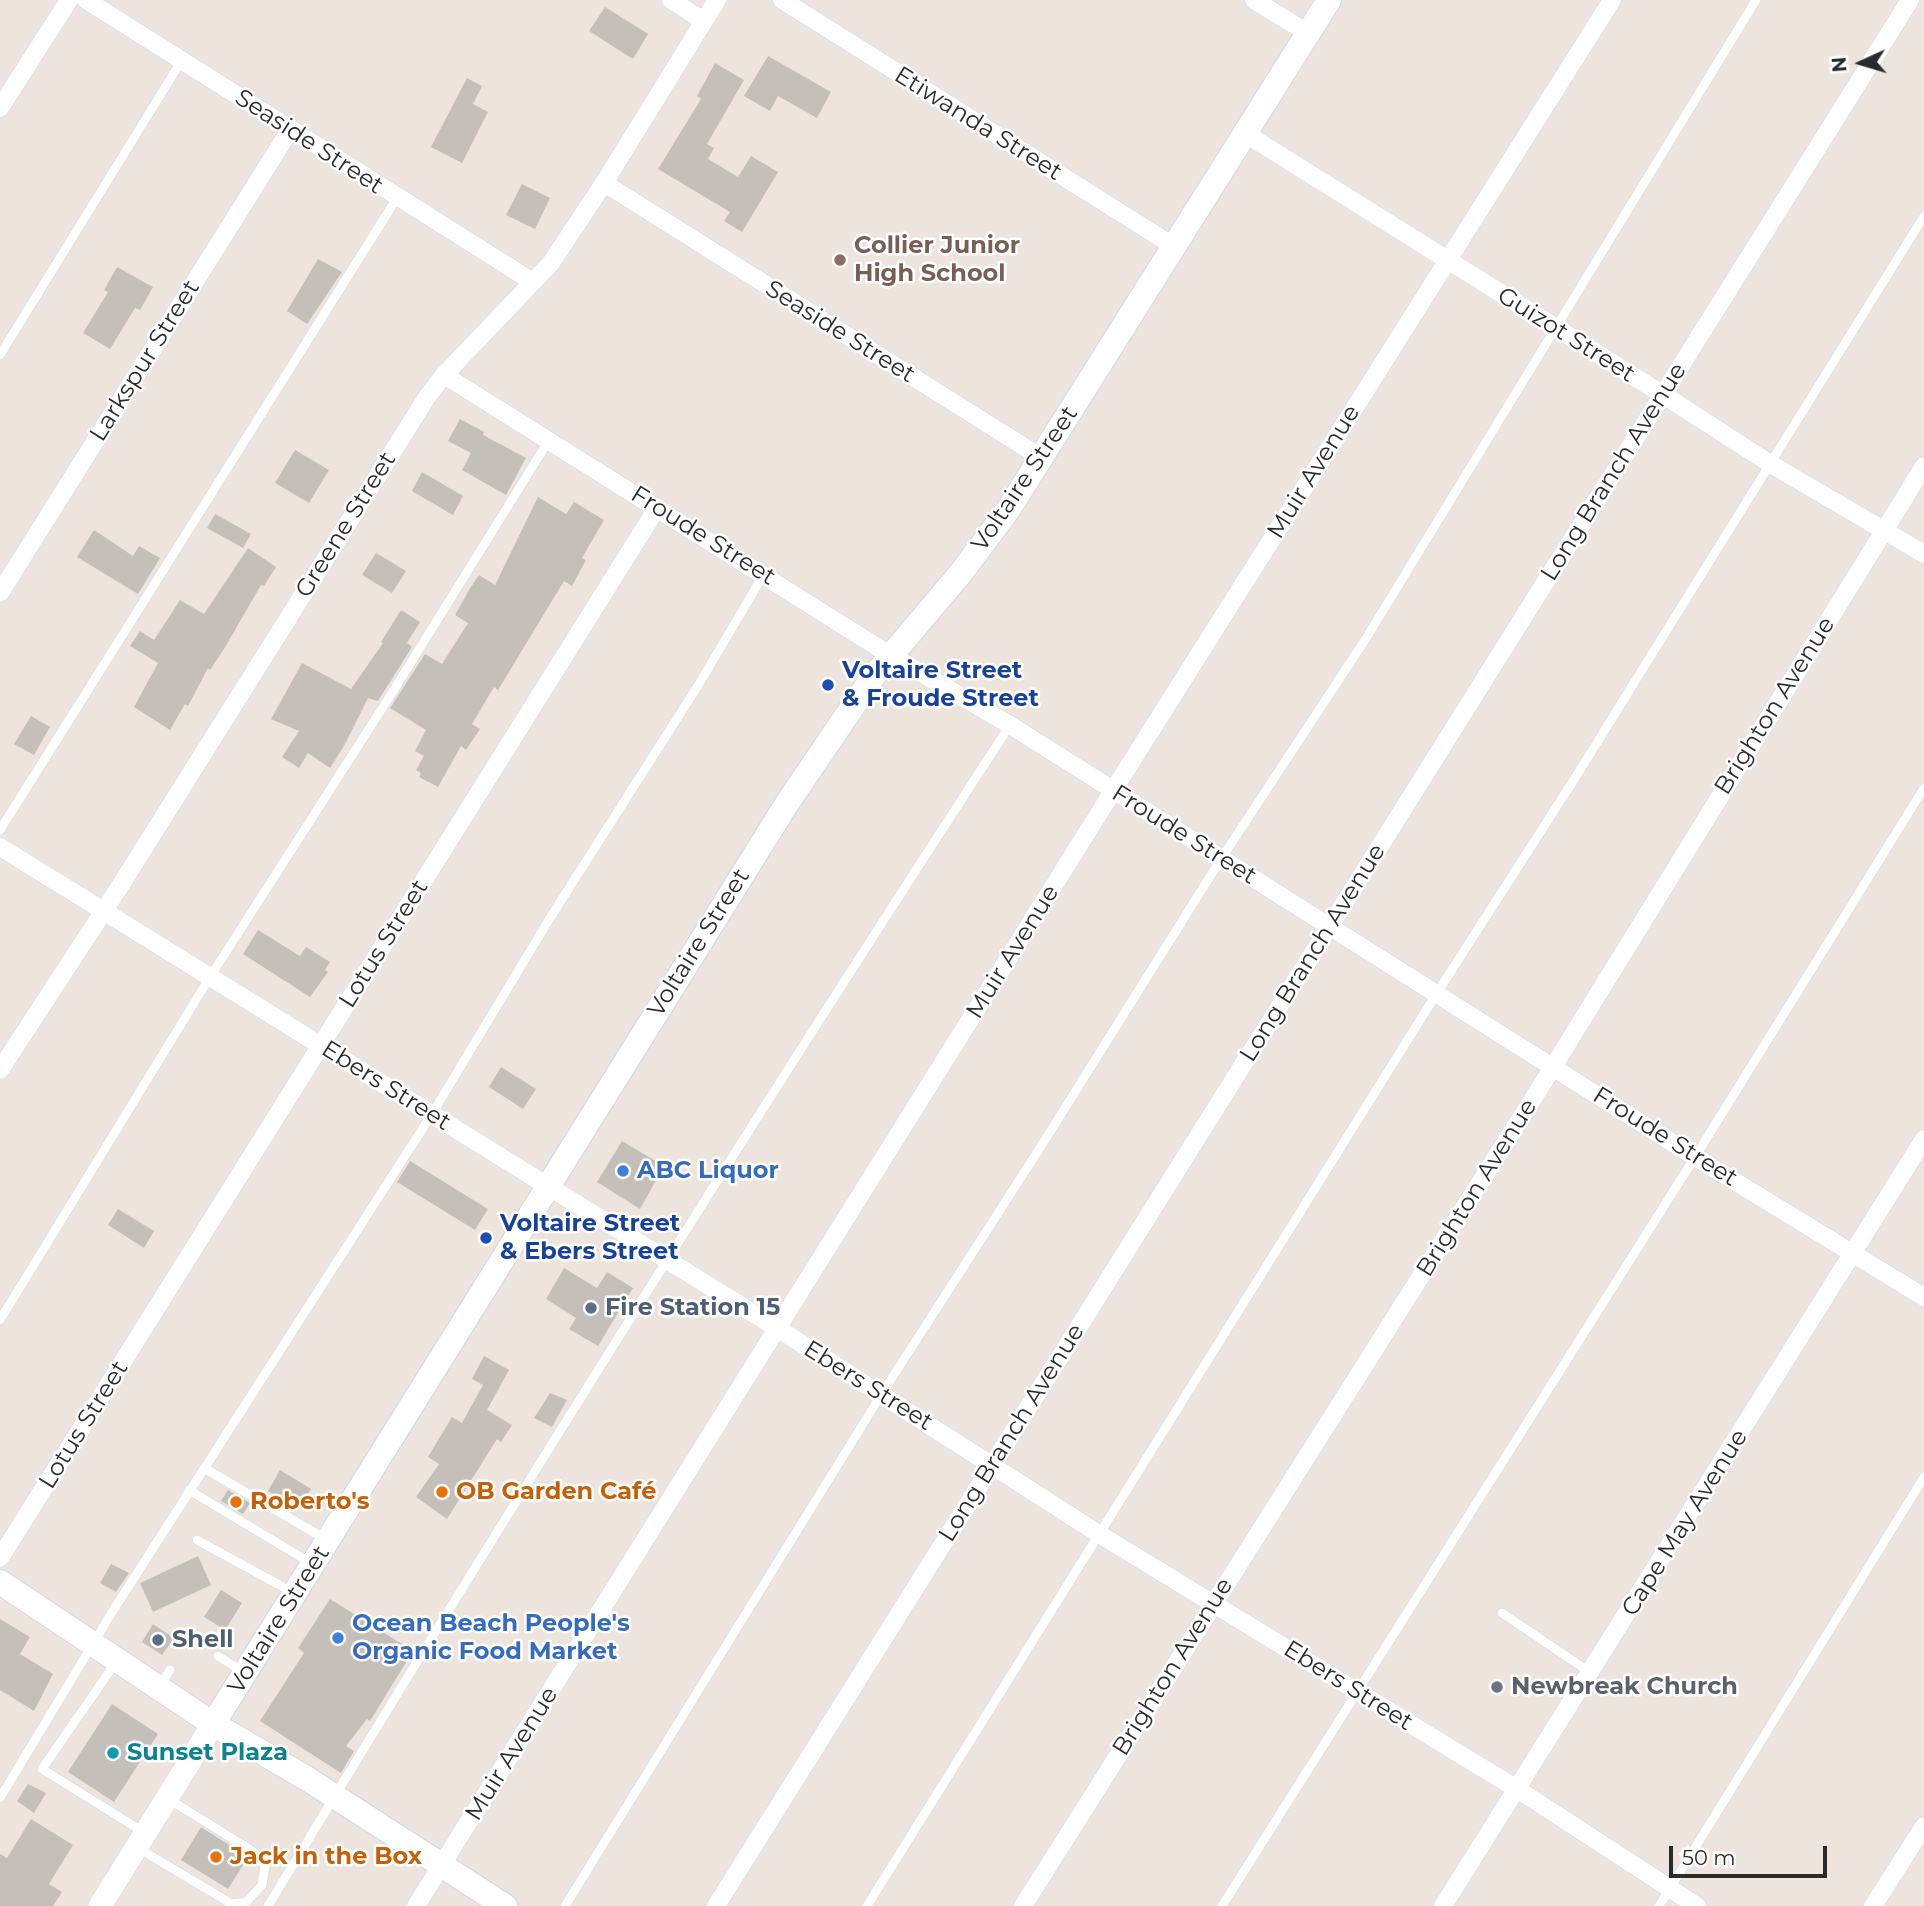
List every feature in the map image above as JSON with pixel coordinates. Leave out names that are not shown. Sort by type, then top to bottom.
[{"type":"main road","name":"Voltaire Street","points":[[214,1724],[786,805],[890,655],[985,542],[1042,458],[1329,0]]},
{"type":"main road","points":[[0,1582],[92,1643],[164,1679],[214,1724],[505,1906]]},
{"type":"street","points":[[0,108],[68,0]]},
{"type":"street","name":"Seaside Street","points":[[86,0],[533,282]]},
{"type":"street","points":[[671,0],[704,21]]},
{"type":"street","name":"Greene Street","points":[[0,1070],[427,397],[444,375],[551,263],[718,0]]},
{"type":"street","name":"Etiwanda Street","points":[[782,0],[1175,247]]},
{"type":"street","points":[[1254,0],[1308,33]]},
{"type":"street","name":"Muir Avenue","points":[[416,1906],[1612,0]]},
{"type":"street","name":"Long Branch Avenue","points":[[716,1906],[1910,0]]},
{"type":"street","name":"Larkspur Street","points":[[0,593],[290,130]]},
{"type":"street","name":"Guizot Street","points":[[1246,134],[1769,463],[1924,554]]},
{"type":"street","name":"Seaside Street","points":[[604,183],[1042,458]]},
{"type":"street","name":"Froude Street","points":[[444,375],[890,655],[1010,725],[1695,1157],[1924,1297]]},
{"type":"street","name":"Brighton Avenue","points":[[1023,1906],[1553,1067],[1924,466]]},
{"type":"street","name":"Lotus Street","points":[[0,1558],[657,508]]},
{"type":"street","name":"Ebers Street","points":[[0,848],[777,1328],[1099,1534],[1517,1789],[1697,1906]]},
{"type":"street","name":"Cape May Avenue","points":[[1443,1906],[1924,1139]]},
{"type":"street","name":"Voltaire Street","points":[[100,1906],[214,1724]]},
{"type":"street","points":[[1873,1906],[1924,1826]]},
{"type":"lane","points":[[565,1906],[881,1395],[1221,859],[1365,640],[1756,0]]},
{"type":"lane","points":[[0,355],[182,60]]},
{"type":"lane","points":[[0,830],[397,198]]},
{"type":"lane","points":[[867,1906],[1437,993],[1575,778],[1924,216]]},
{"type":"lane","points":[[0,1320],[209,977],[392,693],[549,439]]},
{"type":"lane","points":[[0,1798],[92,1643],[118,1612],[189,1490],[432,1114],[550,918],[699,684],[764,574]]},
{"type":"lane","points":[[268,1906],[471,1571],[666,1260],[848,972],[1010,725]]},
{"type":"lane","points":[[1222,1906],[1695,1157],[1924,788]]},
{"type":"lane","points":[[204,1468],[328,1541]]},
{"type":"lane","points":[[1659,1906],[1924,1477]]},
{"type":"lane","points":[[189,1490],[313,1565]]},
{"type":"lane","points":[[197,1541],[295,1594]]},
{"type":"lane","points":[[1502,1613],[1591,1673]]},
{"type":"lane","points":[[116,1656],[42,1769],[232,1904],[246,1902],[261,1885],[265,1866],[254,1852],[167,1798]]},
{"type":"lane","points":[[218,1656],[246,1673]]},
{"type":"building","points":[[605,7],[648,34],[633,59],[589,31]]},
{"type":"building","points":[[768,56],[831,92],[817,118],[778,96],[770,111],[744,96]]},
{"type":"building","points":[[715,63],[744,80],[707,144],[714,148],[708,159],[738,177],[751,156],[778,172],[742,232],[724,221],[730,212],[658,169],[701,99],[697,96]]},
{"type":"building","points":[[467,78],[482,86],[473,104],[488,112],[462,163],[431,147]]},
{"type":"building","points":[[522,184],[550,198],[535,229],[506,215]]},
{"type":"building","points":[[318,259],[342,272],[307,324],[287,311]]},
{"type":"building","points":[[117,267],[153,287],[140,310],[135,308],[110,349],[83,333],[108,292],[104,290]]},
{"type":"building","points":[[460,419],[526,458],[506,495],[462,470],[471,453],[448,441]]},
{"type":"building","points":[[295,450],[329,470],[309,503],[275,483]]},
{"type":"building","points":[[422,472],[463,496],[453,515],[412,491]]},
{"type":"building","points":[[538,497],[566,514],[574,502],[604,520],[582,558],[586,560],[572,586],[564,581],[498,690],[494,687],[472,724],[480,729],[466,750],[461,746],[438,787],[419,777],[421,773],[416,770],[424,756],[415,751],[426,730],[390,708],[425,654],[442,664],[468,623],[455,615],[469,590],[479,575],[495,585]]},
{"type":"building","points":[[215,514],[251,534],[243,548],[207,528]]},
{"type":"building","points":[[94,530],[133,556],[139,546],[160,558],[138,594],[77,557]]},
{"type":"building","points":[[248,548],[276,567],[264,586],[261,585],[224,649],[210,670],[208,668],[188,706],[185,704],[170,730],[134,707],[158,663],[130,646],[140,631],[154,640],[180,600],[204,614]]},
{"type":"building","points":[[376,553],[406,571],[392,593],[362,575]]},
{"type":"building","points":[[401,610],[420,622],[407,643],[412,647],[378,701],[368,698],[330,768],[308,753],[299,768],[282,757],[299,731],[271,719],[302,663],[351,689],[383,643],[381,642]]},
{"type":"building","points":[[31,716],[50,727],[34,755],[14,744]]},
{"type":"building","points":[[258,930],[300,956],[306,947],[330,962],[325,970],[328,972],[310,997],[243,954]]},
{"type":"building","points":[[501,1067],[536,1089],[523,1109],[489,1087]]},
{"type":"building","points":[[622,1141],[664,1166],[640,1209],[597,1182]]},
{"type":"building","points":[[410,1161],[488,1209],[475,1230],[397,1182]]},
{"type":"building","points":[[118,1209],[154,1231],[144,1248],[108,1225]]},
{"type":"building","name":"Fire Station 15","points":[[564,1268],[597,1288],[607,1272],[633,1288],[598,1346],[569,1329],[576,1318],[546,1299]]},
{"type":"building","points":[[484,1356],[509,1370],[487,1410],[512,1425],[501,1442],[497,1439],[447,1519],[416,1497],[439,1464],[428,1457],[452,1417],[462,1423],[483,1385],[472,1379]]},
{"type":"building","points":[[550,1393],[567,1400],[552,1427],[534,1418]]},
{"type":"building","points":[[280,1470],[311,1489],[298,1510],[268,1491]]},
{"type":"building","name":"Roberto's","points":[[228,1490],[250,1503],[243,1514],[221,1501]]},
{"type":"building","points":[[198,1556],[211,1585],[153,1612],[140,1583]]},
{"type":"building","points":[[111,1564],[129,1573],[116,1592],[100,1583]]},
{"type":"building","points":[[221,1590],[242,1603],[225,1630],[204,1617]]},
{"type":"building","points":[[330,1599],[413,1651],[370,1721],[367,1719],[346,1746],[354,1751],[341,1773],[260,1721],[304,1653],[298,1648]]},
{"type":"building","points":[[0,1619],[30,1637],[20,1654],[53,1674],[34,1711],[0,1690]]},
{"type":"building","points":[[153,1624],[174,1638],[162,1655],[142,1642]]},
{"type":"building","name":"Sunset Plaza","points":[[112,1704],[158,1734],[114,1802],[68,1772]]},
{"type":"building","points":[[28,1784],[46,1793],[34,1813],[17,1801]]},
{"type":"building","points":[[31,1819],[73,1845],[49,1884],[62,1892],[53,1906],[0,1906],[0,1854],[7,1858]]},
{"type":"building","name":"Jack in the Box","points":[[201,1827],[248,1857],[228,1889],[181,1860]]},
{"type":"place","name":"Collier Junior High School","points":[[840,260]]},
{"type":"place","name":"Voltaire Street & Froude Street","points":[[828,685]]},
{"type":"place","name":"ABC Liquor","points":[[623,1171]]},
{"type":"place","name":"Voltaire Street & Ebers Street","points":[[486,1238]]},
{"type":"place","name":"Fire Station 15","points":[[591,1308]]},
{"type":"place","name":"OB Garden Café","points":[[442,1492]]},
{"type":"place","name":"Roberto's","points":[[236,1502]]},
{"type":"place","name":"Ocean Beach People's Organic Food Market","points":[[338,1638]]},
{"type":"place","name":"Shell","points":[[158,1640]]},
{"type":"place","name":"Newbreak Church","points":[[1497,1687]]},
{"type":"place","name":"Sunset Plaza","points":[[113,1753]]},
{"type":"place","name":"Jack in the Box","points":[[216,1857]]}]
